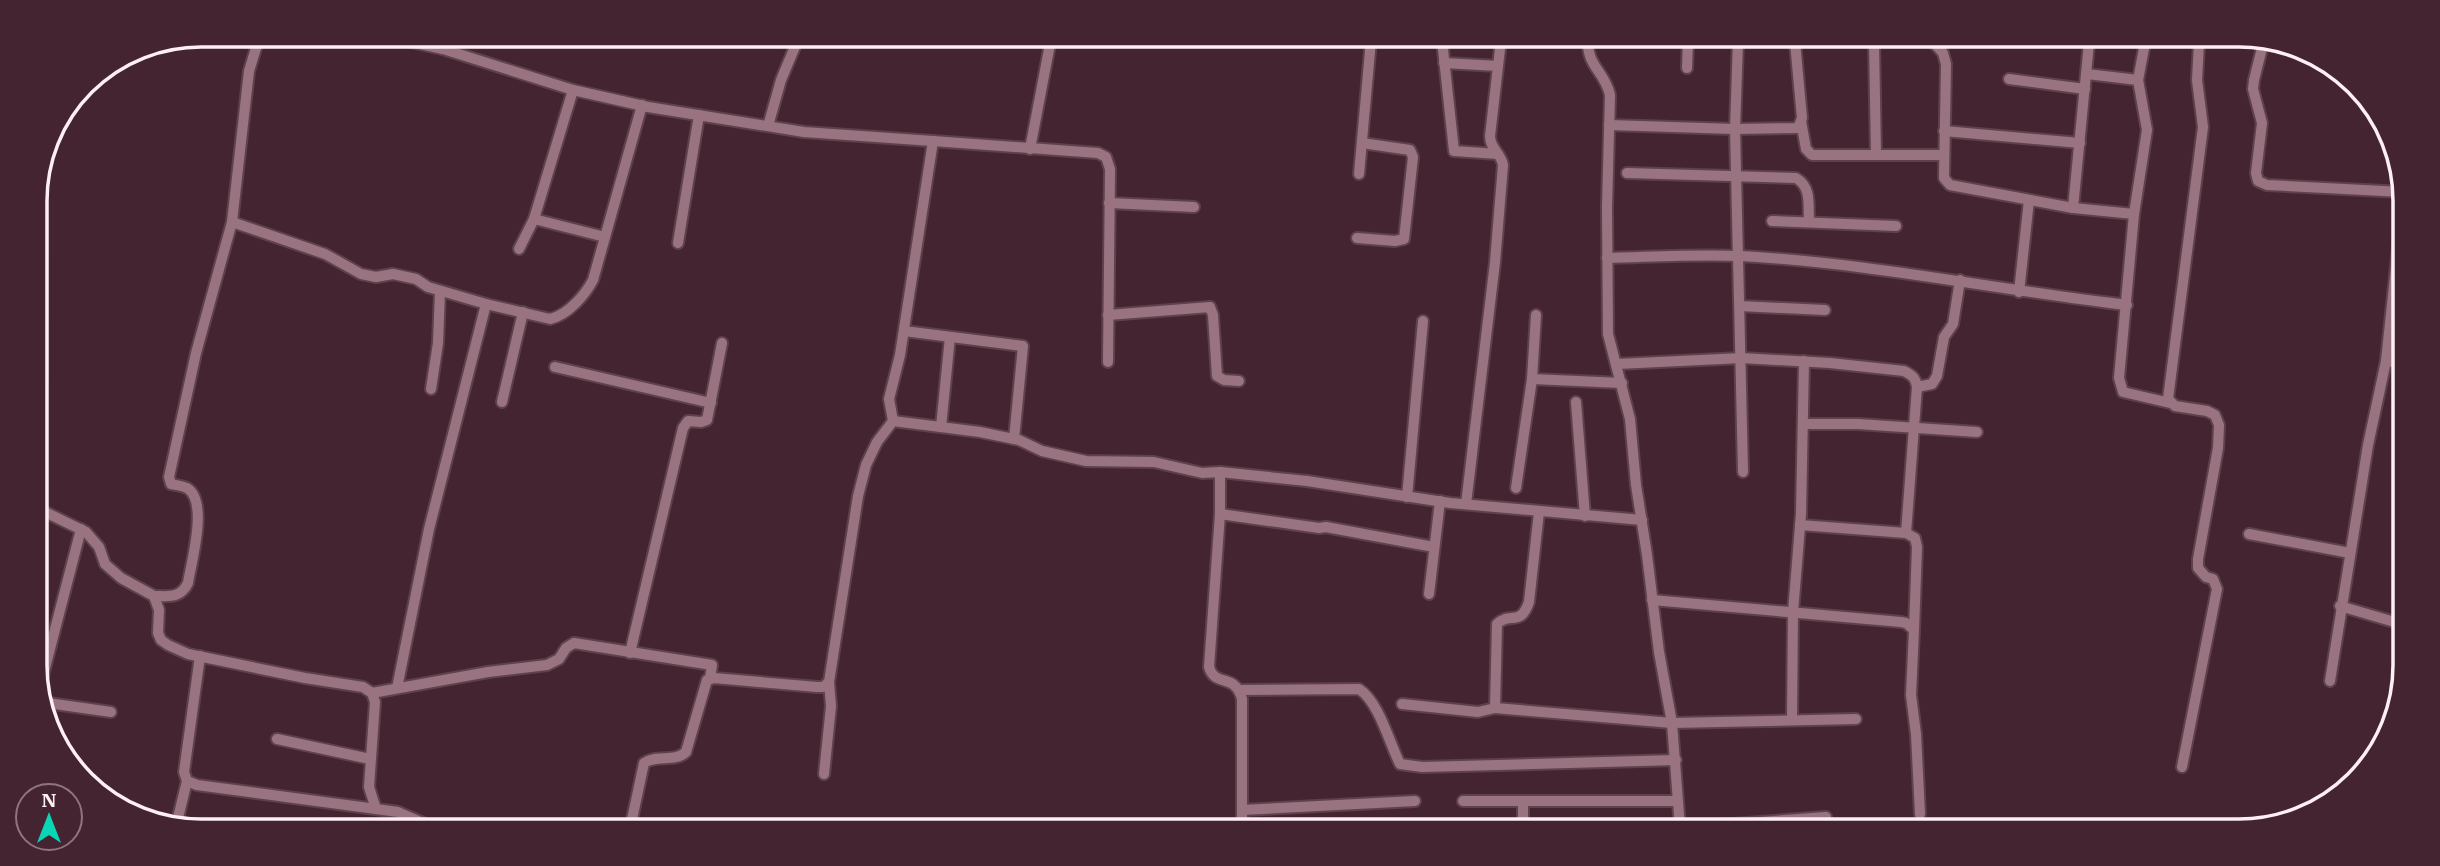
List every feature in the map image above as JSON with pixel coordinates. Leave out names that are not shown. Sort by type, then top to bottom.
[{"type":"street","points":[[47,513],[86,532],[99,547],[104,564],[121,578],[154,596],[177,596],[184,592],[198,525],[198,507],[187,488],[171,484],[170,477],[196,353],[232,222],[249,71],[256,47]]},
{"type":"street","points":[[434,47],[573,90],[642,106],[804,132],[1104,155],[1110,169],[1108,362]]},
{"type":"street","points":[[768,126],[780,80],[795,47]]},
{"type":"street","points":[[1030,149],[1049,47]]},
{"type":"street","points":[[1359,174],[1370,47]]},
{"type":"street","points":[[1443,47],[1454,151],[1498,154]]},
{"type":"street","points":[[1466,505],[1495,262],[1503,165],[1490,143],[1500,47]]},
{"type":"street","points":[[1588,47],[1588,55],[1608,85],[1610,95],[1608,334],[1630,419],[1652,600],[1672,723],[1679,818]]},
{"type":"street","points":[[1687,68],[1688,47]]},
{"type":"street","points":[[1738,47],[1735,129],[1743,472]]},
{"type":"street","points":[[1795,47],[1801,121],[1806,149],[1812,155],[1944,155]]},
{"type":"street","points":[[1874,47],[1876,155]]},
{"type":"street","points":[[1938,47],[1943,53],[1946,64],[1944,178],[1950,185],[2073,208],[2134,214]]},
{"type":"street","points":[[2073,208],[2089,47]]},
{"type":"street","points":[[2144,47],[2138,80],[2147,130],[2134,214],[2119,386],[2129,395],[2207,411],[2215,415],[2220,434],[2198,559],[2198,568],[2206,577],[2213,579],[2217,589],[2182,766]]},
{"type":"street","points":[[2170,403],[2168,391],[2203,127],[2197,80],[2199,47]]},
{"type":"street","points":[[2261,50],[2253,80],[2262,123],[2256,173],[2258,181],[2267,185],[2392,191]]},
{"type":"street","points":[[1444,62],[1498,66]]},
{"type":"street","points":[[2087,74],[2138,80]]},
{"type":"street","points":[[2009,79],[2085,89]]},
{"type":"street","points":[[519,249],[534,219],[573,90]]},
{"type":"street","points":[[232,222],[325,254],[361,274],[376,277],[393,274],[416,279],[440,291],[550,318],[565,313],[590,287],[642,106]]},
{"type":"street","points":[[678,243],[699,115]]},
{"type":"street","points":[[1609,125],[1795,129],[1801,121]]},
{"type":"street","points":[[1944,131],[2080,143]]},
{"type":"street","points":[[824,774],[831,706],[829,682],[858,496],[866,465],[877,442],[893,421],[889,399],[904,331],[933,141]]},
{"type":"street","points":[[1357,238],[1404,239],[1413,157],[1410,150],[1362,144]]},
{"type":"street","points":[[1627,173],[1796,178],[1804,183],[1807,190],[1809,222]]},
{"type":"street","points":[[2019,292],[2029,200]]},
{"type":"street","points":[[1109,203],[1194,207]]},
{"type":"street","points":[[534,219],[604,237]]},
{"type":"street","points":[[1772,221],[1896,226]]},
{"type":"street","points":[[1607,258],[1739,256],[1828,264],[2127,305]]},
{"type":"street","points":[[1917,387],[1932,383],[1937,376],[1944,340],[1952,324],[1960,280]]},
{"type":"street","points":[[431,388],[438,343],[440,291]]},
{"type":"street","points":[[2330,681],[2368,444],[2386,361],[2393,295]]},
{"type":"street","points":[[397,688],[429,529],[486,304]]},
{"type":"street","points":[[1740,306],[1825,310]]},
{"type":"street","points":[[1108,314],[1210,307],[1213,315],[1217,376],[1224,380],[1238,381]]},
{"type":"street","points":[[502,401],[523,312]]},
{"type":"street","points":[[1516,488],[1532,379],[1536,315]]},
{"type":"street","points":[[1407,497],[1423,321]]},
{"type":"street","points":[[904,331],[1023,346],[1014,439]]},
{"type":"street","points":[[941,427],[950,337]]},
{"type":"street","points":[[630,653],[683,428],[688,421],[705,422],[722,343]]},
{"type":"street","points":[[1617,364],[1742,358],[1904,371],[1911,374],[1917,387],[1906,533]]},
{"type":"street","points":[[2386,361],[2393,362]]},
{"type":"street","points":[[1792,720],[1793,612],[1800,525],[1804,362]]},
{"type":"street","points":[[555,366],[711,403]]},
{"type":"street","points":[[1532,379],[1622,383]]},
{"type":"street","points":[[1576,401],[1585,516]]},
{"type":"street","points":[[893,421],[1014,439],[1042,451],[1086,461],[1154,462],[1202,473],[1220,472],[1307,481],[1466,505],[1642,520]]},
{"type":"street","points":[[1804,424],[1858,424],[1977,432]]},
{"type":"street","points":[[1220,472],[1220,514],[1209,667],[1217,678],[1232,682],[1240,690],[1242,818]]},
{"type":"street","points":[[1429,594],[1440,501]]},
{"type":"street","points":[[1495,708],[1497,624],[1503,620],[1520,618],[1526,612],[1539,512]]},
{"type":"street","points":[[1220,514],[1325,527],[1434,547]]},
{"type":"street","points":[[1800,525],[1906,533],[1915,538],[1917,547],[1912,695],[1920,814]]},
{"type":"street","points":[[47,660],[81,529]]},
{"type":"street","points":[[2249,534],[2350,553]]},
{"type":"street","points":[[154,596],[159,610],[157,626],[160,640],[168,645],[200,656],[304,678],[363,687],[372,692],[488,672],[547,666],[559,659],[566,648],[574,643],[712,665],[686,752],[678,758],[653,759],[644,763],[632,819]]},
{"type":"street","points":[[1652,600],[1901,622],[1914,630]]},
{"type":"street","points":[[2340,606],[2393,622]]},
{"type":"street","points":[[178,816],[187,781],[184,772],[200,656]]},
{"type":"street","points":[[710,679],[817,687],[823,687],[829,682]]},
{"type":"street","points":[[1240,690],[1359,689],[1367,694],[1374,705],[1400,764],[1422,767],[1676,760]]},
{"type":"street","points":[[372,692],[375,702],[369,787],[376,809]]},
{"type":"street","points":[[53,704],[111,712]]},
{"type":"street","points":[[1402,704],[1478,712],[1495,708],[1672,723],[1856,719]]},
{"type":"street","points":[[277,739],[370,759]]},
{"type":"street","points":[[187,781],[197,785],[397,812],[413,819]]},
{"type":"street","points":[[1463,801],[1677,800]]},
{"type":"street","points":[[1242,810],[1415,801]]},
{"type":"street","points":[[1523,801],[1523,818]]},
{"type":"street","points":[[1810,818],[1826,817]]}]
